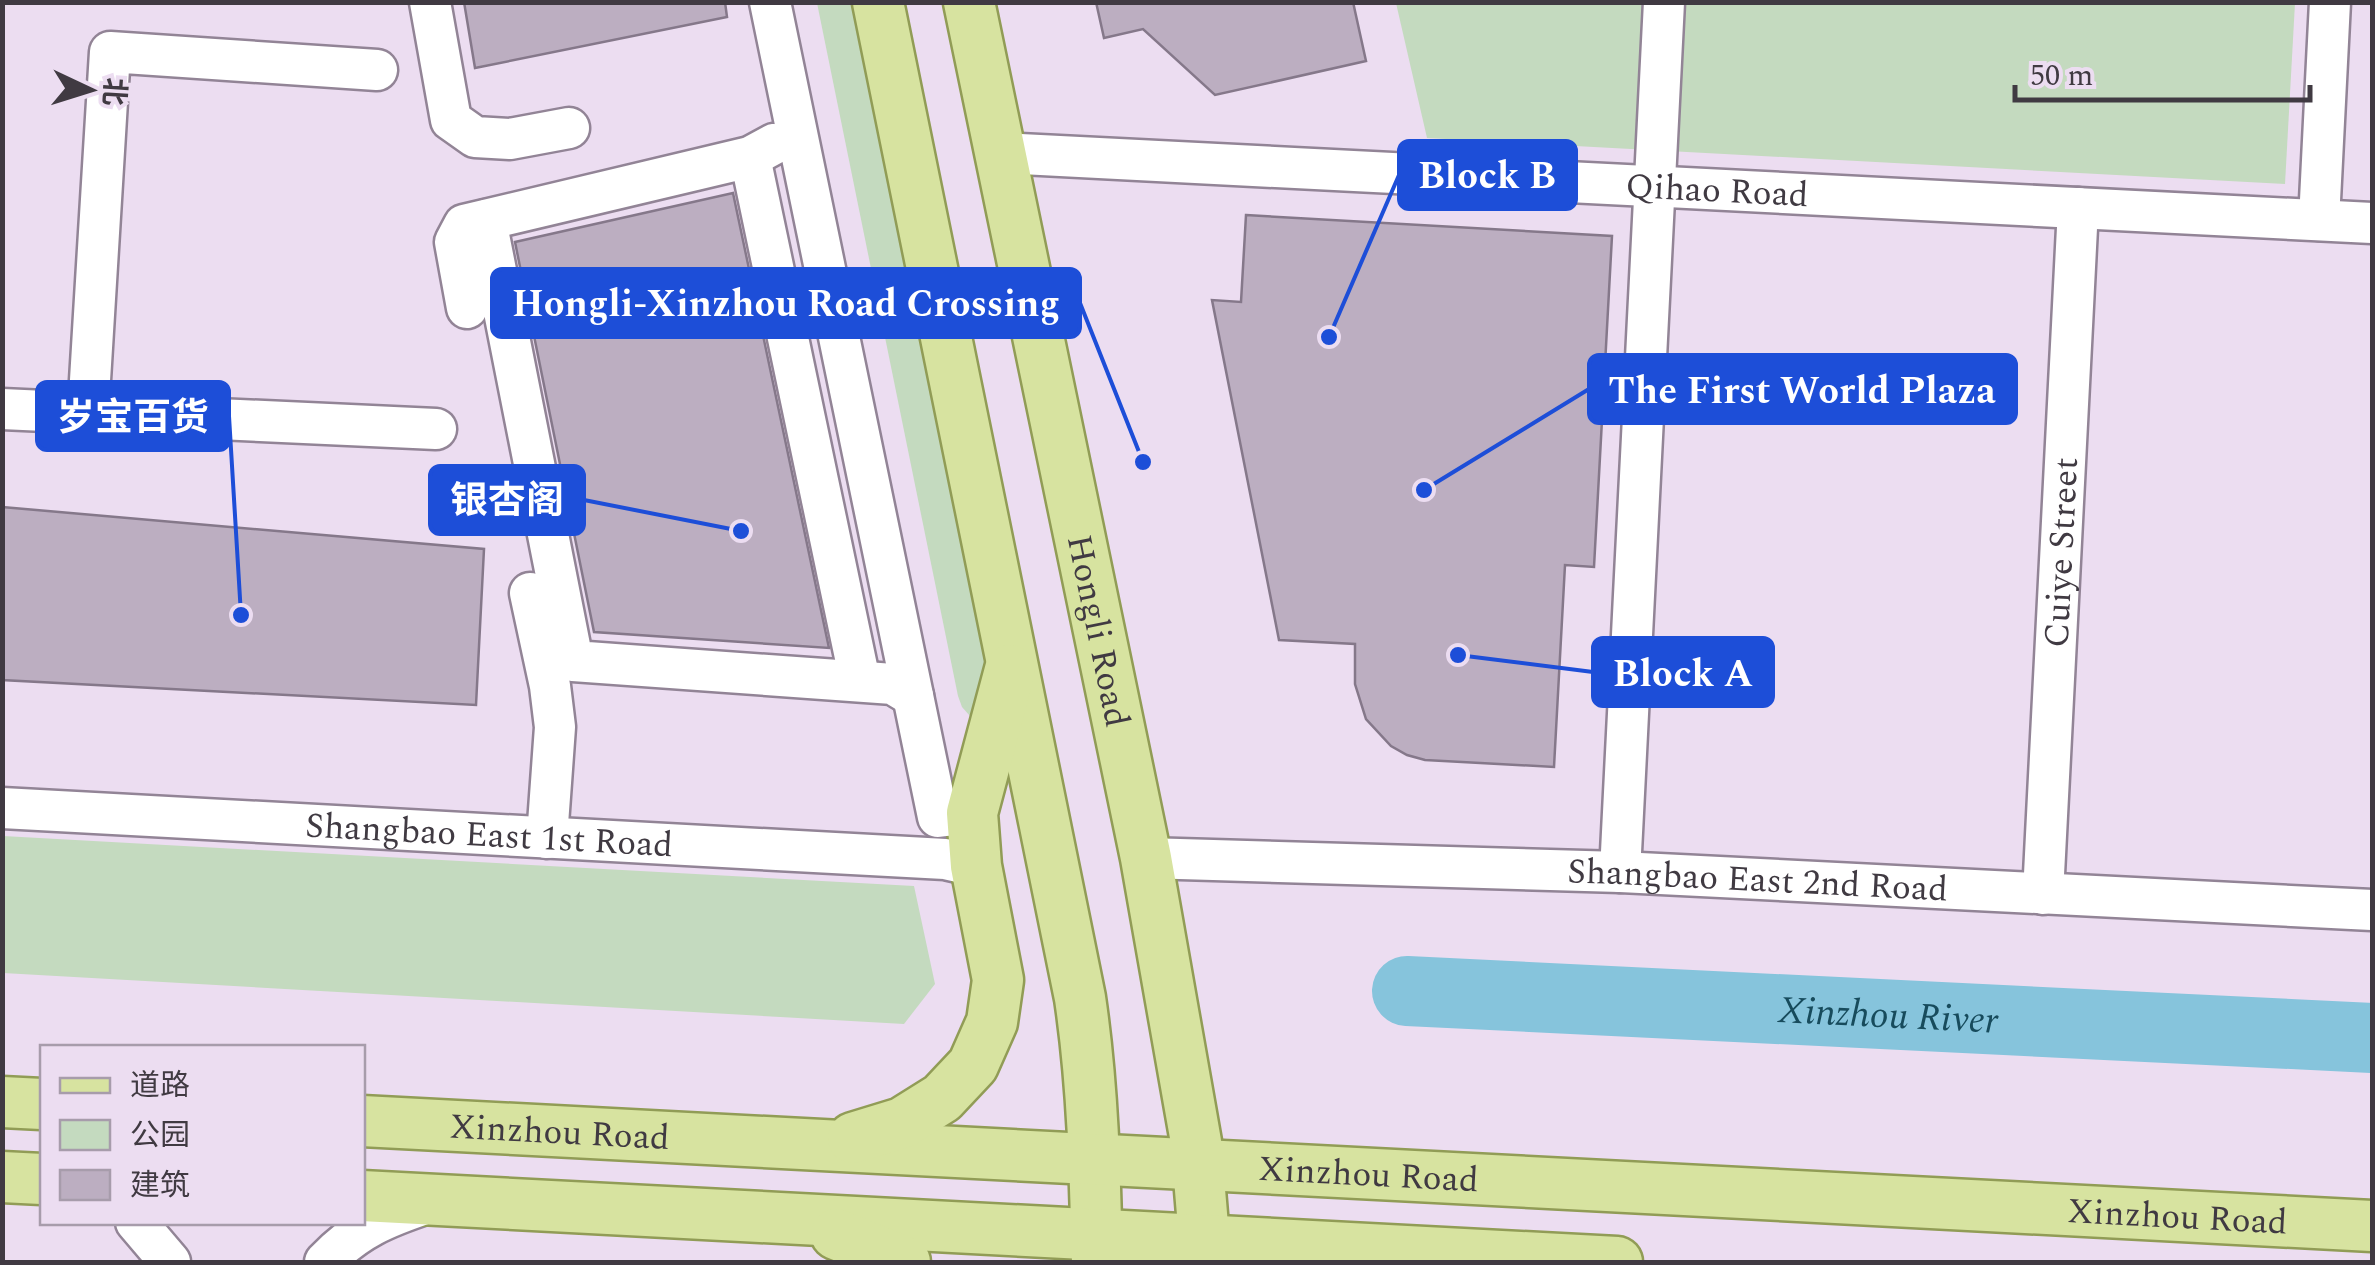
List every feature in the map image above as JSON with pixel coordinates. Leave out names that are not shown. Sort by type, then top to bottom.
[{"type":"main road","points":[[878,2],[1080,998],[1089,1058],[1097,1249]]},
{"type":"main road","name":"Hongli Road","points":[[969,2],[1146,858],[1186,1076],[1206,1252]]},
{"type":"main road","points":[[808,1145],[859,1137],[902,1123],[942,1098],[973,1066],[992,1022],[998,980],[976,866],[955,815],[1012,660]]},
{"type":"main road","points":[[2,1102],[40,1104]]},
{"type":"main road","name":"Xinzhou Road","points":[[365,1121],[2372,1226]]},
{"type":"main road","points":[[2,1177],[40,1179]]},
{"type":"main road","points":[[365,1196],[778,1218],[1097,1249],[1617,1262]]},
{"type":"main road","points":[[778,1218],[843,1236],[906,1262]]},
{"type":"street","points":[[430,2],[451,120],[475,137],[510,138],[569,128]]},
{"type":"street","points":[[770,2],[913,696],[955,815]]},
{"type":"street","points":[[1620,872],[1664,2]]},
{"type":"street","points":[[2319,220],[2330,2]]},
{"type":"street","points":[[88,413],[110,52],[377,70]]},
{"type":"street","points":[[466,308],[456,242],[464,225],[614,200],[750,156],[779,142],[794,117]]},
{"type":"street","name":"Qihao Road","points":[[1000,154],[2372,223]]},
{"type":"street","points":[[750,156],[860,682]]},
{"type":"street","name":"Cuiye Street","points":[[2043,894],[2078,208]]},
{"type":"street","points":[[486,220],[573,661],[554,838]]},
{"type":"street","points":[[2,409],[436,429]]},
{"type":"street","points":[[530,593],[555,728],[554,838]]},
{"type":"street","points":[[573,661],[893,684],[913,696]]},
{"type":"street","name":"Shangbao East 1st Road","points":[[2,808],[945,859],[976,866]]},
{"type":"street","name":"Shangbao East 2nd Road","points":[[1146,858],[1620,872],[2372,910]]},
{"type":"street","points":[[325,1262],[378,1220],[436,1200]]},
{"type":"street","points":[[139,1225],[170,1262]]},
{"type":"green space","points":[[817,3],[864,3],[988,661],[979,715],[970,716],[958,696]]},
{"type":"green space","points":[[1396,3],[2295,3],[2285,184],[1427,138]]},
{"type":"green space","points":[[3,836],[914,886],[935,984],[904,1024],[3,973]]},
{"type":"building","points":[[464,2],[725,2],[727,17],[475,68]]},
{"type":"building","points":[[1096,2],[1353,2],[1366,61],[1215,95],[1143,29],[1104,38]]},
{"type":"building","points":[[733,193],[829,648],[594,632],[515,242]]},
{"type":"building","points":[[1246,215],[1612,236],[1594,567],[1565,565],[1554,767],[1425,760],[1407,755],[1391,746],[1366,719],[1355,684],[1355,644],[1279,640],[1212,300],[1241,302]]},
{"type":"building","points":[[2,507],[484,549],[476,705],[2,680]]},
{"type":"waterway","name":"Xinzhou River","points":[[1407,991],[2372,1038]]},
{"type":"place","name":"Block B","points":[[1329,337]]},
{"type":"place","name":"Hongli-Xinzhou Road Crossing","points":[[1143,462]]},
{"type":"place","name":"The First World Plaza","points":[[1424,490]]},
{"type":"place","name":"银杏阁","points":[[741,531]]},
{"type":"place","name":"岁宝百货","points":[[241,615]]},
{"type":"place","name":"Block A","points":[[1458,655]]}]
